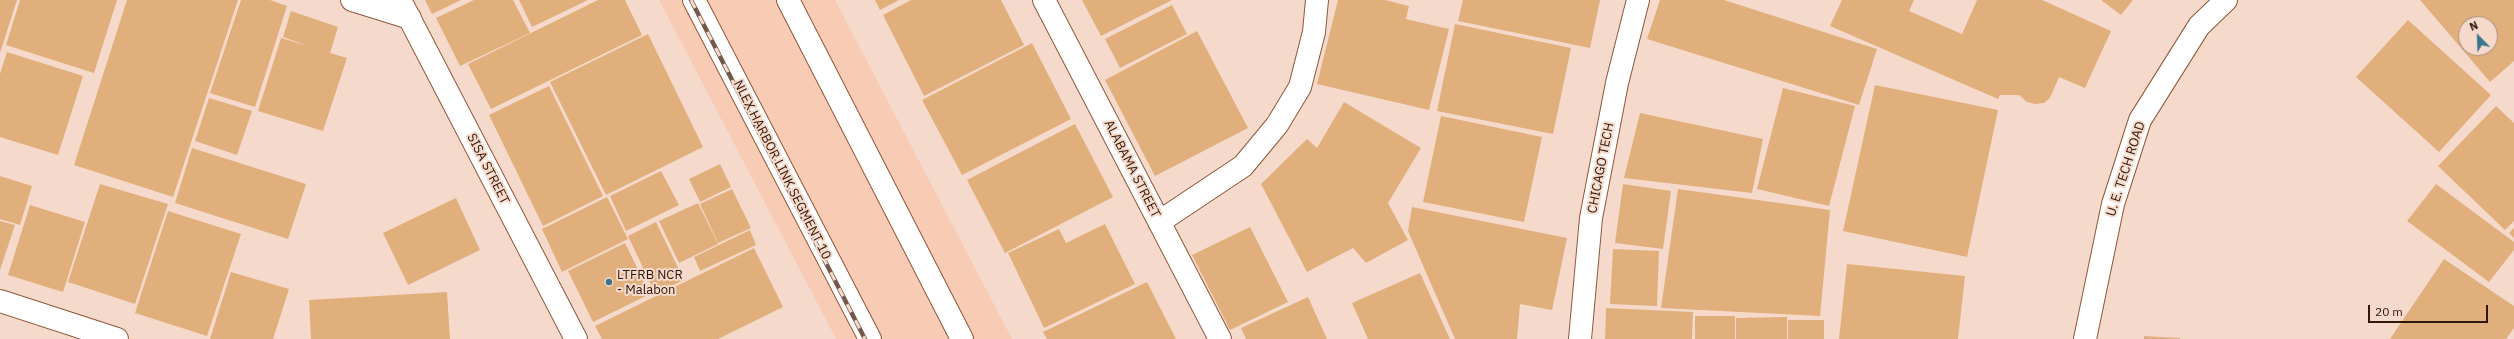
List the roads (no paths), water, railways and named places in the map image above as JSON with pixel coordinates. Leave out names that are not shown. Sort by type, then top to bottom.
[{"type":"main road","points":[[352,0],[405,9]]},
{"type":"main road","name":"NLEX HARBOR LINK SEGMENT 10","points":[[694,0],[870,339]]},
{"type":"main road","points":[[788,0],[962,339]]},
{"type":"main road","name":"ALABAMA STREET","points":[[1044,0],[1220,339]]},
{"type":"main road","points":[[1159,222],[1243,166],[1277,125],[1300,87],[1314,32],[1317,0]]},
{"type":"main road","name":"CHICAGO TECH","points":[[1580,339],[1591,218],[1617,83],[1638,0]]},
{"type":"main road","name":"U. E. TECH ROAD","points":[[2085,339],[2113,204],[2140,120],[2199,26],[2226,0]]},
{"type":"main road","name":"SISA STREET","points":[[405,9],[576,339]]},
{"type":"main road","points":[[0,301],[117,339]]},
{"type":"railway","points":[[691,0],[865,339]]},
{"type":"place","name":"LTFRB NCR - Malabon","points":[[609,282]]}]
